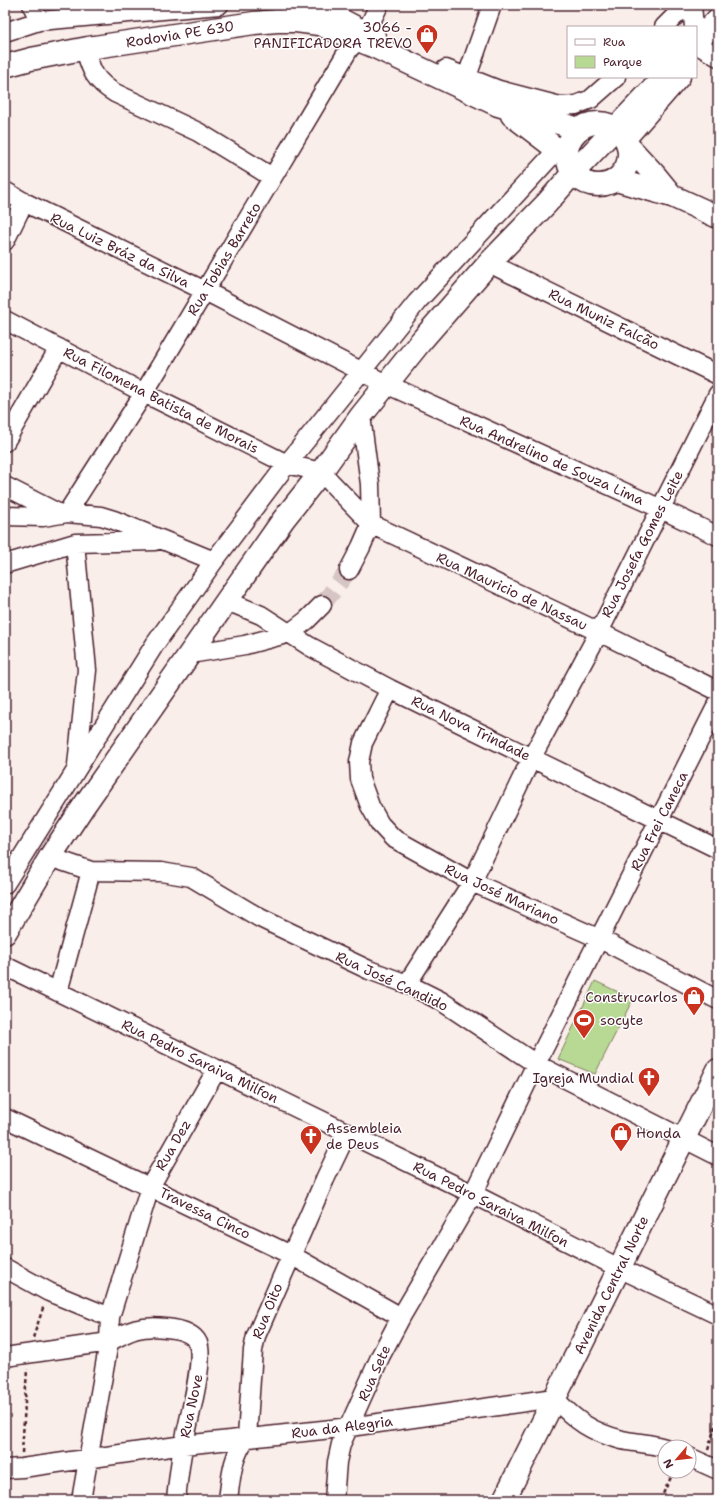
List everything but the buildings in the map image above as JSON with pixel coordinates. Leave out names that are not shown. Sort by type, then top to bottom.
[{"type":"main road","name":"Rodovia PE 630","points":[[5,66],[31,59],[85,49],[277,20],[296,21],[318,15],[465,84],[498,105]]},
{"type":"main road","points":[[702,51],[718,19]]},
{"type":"main road","points":[[566,160],[624,139],[663,78]]},
{"type":"main road","points":[[498,105],[566,160],[579,179],[593,185],[609,184],[623,174],[629,157],[624,139]]},
{"type":"main road","points":[[498,105],[579,129]]},
{"type":"main road","points":[[5,933],[50,857],[83,807],[283,520],[321,472],[328,460],[361,416],[422,340],[490,263],[547,204],[566,160],[568,146],[572,137],[579,129],[588,124],[608,124],[624,139],[672,196]]},
{"type":"main road","points":[[616,180],[672,196],[718,217]]},
{"type":"main road","name":"Avenida Central Norte","points":[[504,1500],[718,1070]]},
{"type":"street","points":[[5,32],[35,13],[219,5]]},
{"type":"street","points":[[289,5],[318,15]]},
{"type":"street","name":"Rua Tobias Barreto","points":[[64,514],[144,393],[349,49],[362,36],[379,5]]},
{"type":"street","points":[[492,5],[465,84],[499,90],[560,106],[576,105],[591,99],[615,78]]},
{"type":"street","points":[[665,26],[686,5]]},
{"type":"street","points":[[692,5],[694,26]]},
{"type":"street","points":[[85,49],[89,65],[95,77],[103,85],[115,93],[198,132],[272,177]]},
{"type":"street","points":[[624,139],[680,78]]},
{"type":"street","points":[[5,884],[155,644],[214,561],[287,464],[417,302],[566,160]]},
{"type":"street","name":"Rua Luiz Bráz da Silva","points":[[5,191],[24,202],[386,384]]},
{"type":"street","points":[[5,240],[24,202]]},
{"type":"street","name":"Rua Muniz Falcão","points":[[490,263],[718,375]]},
{"type":"street","name":"Rua Filomena Batista de Morais","points":[[5,320],[144,393],[287,464],[321,472]]},
{"type":"street","points":[[5,442],[59,348]]},
{"type":"street","name":"Rua Andrelino de Souza Lima","points":[[386,384],[718,536]]},
{"type":"street","name":"Rua Josefa Gomes Leite","points":[[407,984],[472,882],[532,757],[599,632],[659,508],[718,394]]},
{"type":"street","points":[[348,570],[361,547],[371,524],[370,484],[361,416]]},
{"type":"street","name":"Rua Mauricio de Nassau","points":[[321,472],[371,524],[599,632],[718,691]]},
{"type":"street","points":[[5,486],[64,514]]},
{"type":"street","points":[[5,516],[43,518],[64,514],[101,516],[214,561]]},
{"type":"street","points":[[5,564],[75,543],[163,540]]},
{"type":"street","points":[[75,543],[87,670],[76,770]]},
{"type":"street","name":"Rua Nova Trindade","points":[[227,601],[261,615],[309,646],[390,689],[718,849]]},
{"type":"street","points":[[190,654],[245,645],[290,633],[307,620],[322,605]]},
{"type":"street","name":"Rua José Mariano","points":[[390,689],[363,743],[359,762],[360,779],[370,806],[380,824],[393,838],[472,882],[600,939],[718,1000]]},
{"type":"street","name":"Rua Frei Caneca","points":[[473,1194],[536,1064],[718,703]]},
{"type":"street","name":"Rua José Candido","points":[[50,857],[91,871],[161,872],[191,877],[260,918],[369,970],[407,984],[441,1001],[536,1064],[718,1156]]},
{"type":"street","points":[[58,992],[91,871]]},
{"type":"street","name":"Rua Pedro Saraiva Milfon","points":[[5,966],[473,1194],[619,1268],[718,1315]]},
{"type":"street","name":"Rua Dez","points":[[108,1342],[110,1317],[150,1187],[217,1069]]},
{"type":"street","name":"Travessa Cinco","points":[[5,1118],[291,1255],[401,1317]]},
{"type":"street","name":"Rua Oito","points":[[228,1500],[231,1472],[236,1454],[247,1437],[253,1350],[261,1324],[325,1179],[348,1133]]},
{"type":"street","name":"Rua Sete","points":[[334,1500],[337,1462],[341,1444],[350,1427],[381,1355],[401,1317],[473,1194]]},
{"type":"street","points":[[5,1268],[49,1292],[110,1317]]},
{"type":"street","name":"Rua Nove","points":[[108,1342],[128,1331],[155,1327],[171,1328],[183,1331],[197,1342],[200,1350],[200,1364],[184,1445],[176,1500]]},
{"type":"street","points":[[5,1356],[108,1342],[81,1500]]},
{"type":"street","points":[[554,1398],[572,1417],[595,1431],[623,1440],[657,1446]]},
{"type":"street","name":"Rua da Alegria","points":[[13,1468],[247,1437],[350,1427],[554,1398]]},
{"type":"path","points":[[13,1468],[28,1353],[49,1292]]},
{"type":"path","points":[[704,1464],[718,1416]]},
{"type":"path","points":[[660,1500],[670,1479]]},
{"type":"green space","points":[[595,981],[633,999],[595,1074],[558,1059]]},
{"type":"tunnel","points":[[322,605],[349,570]]},
{"type":"place","name":"3066 - PANIFICADORA TREVO","points":[[427,54]]},
{"type":"place","name":"Construcarlos","points":[[694,1016]]},
{"type":"place","name":"socyte","points":[[584,1040]]},
{"type":"place","name":"Igreja Mundial","points":[[649,1098]]},
{"type":"place","name":"Honda","points":[[621,1152]]},
{"type":"place","name":"Assembleia de Deus","points":[[311,1156]]}]
